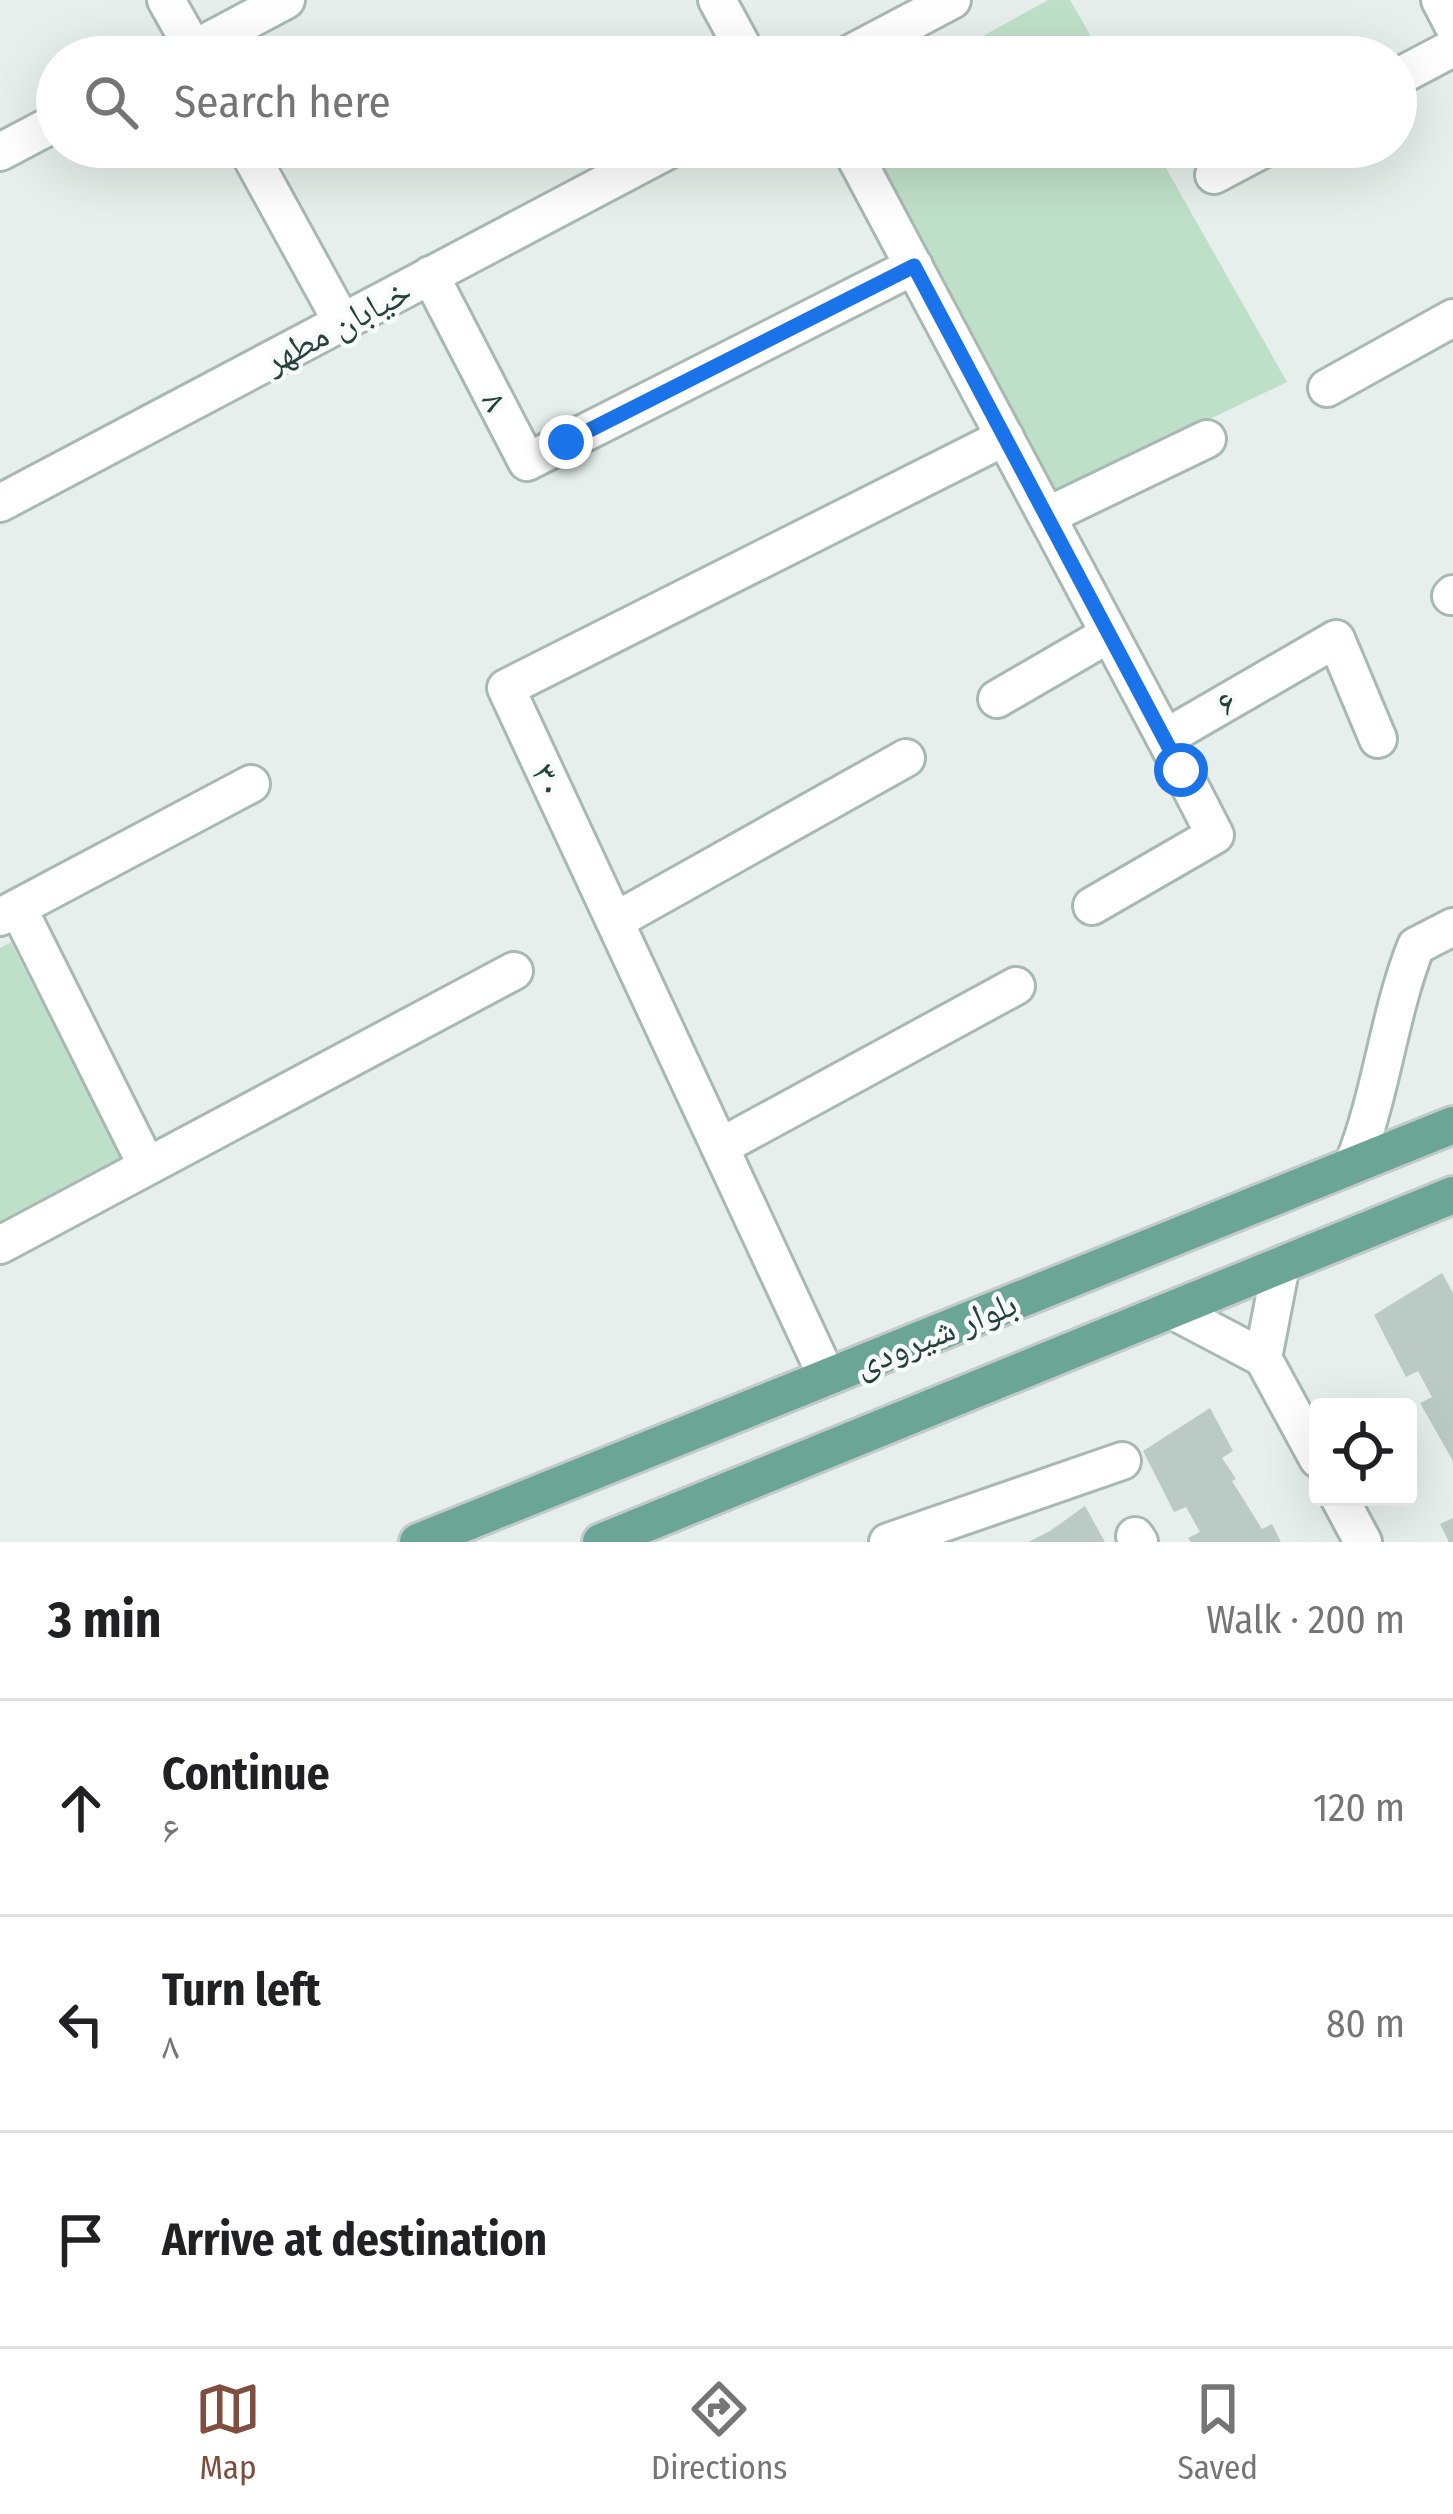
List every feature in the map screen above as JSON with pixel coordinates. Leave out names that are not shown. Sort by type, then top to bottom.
[{"type":"main road","name":"بلوار شیرودی","points":[[418,1542],[1453,1125]]},
{"type":"main road","name":"بلوار شیرودی","points":[[601,1542],[1453,1195]]},
{"type":"street","points":[[166,0],[182,36]]},
{"type":"street","points":[[222,36],[286,0]]},
{"type":"street","points":[[717,0],[737,36]]},
{"type":"street","points":[[884,36],[952,0]]},
{"type":"street","points":[[1439,0],[1453,25]]},
{"type":"street","points":[[1417,67],[1453,48]]},
{"type":"street","points":[[0,152],[36,133]]},
{"type":"street","points":[[258,168],[342,322]]},
{"type":"street","name":"خیابان مطهر","points":[[0,503],[634,168]]},
{"type":"street","points":[[861,168],[1215,835],[1092,906]]},
{"type":"street","points":[[1214,175],[1227,168]]},
{"type":"street","name":"۸","points":[[430,275],[527,462],[914,266]]},
{"type":"street","points":[[1327,388],[1453,318]]},
{"type":"street","name":"۳۰","points":[[827,1377],[506,688],[1005,437]]},
{"type":"street","points":[[1047,516],[1207,439]]},
{"type":"street","points":[[997,699],[1109,634]]},
{"type":"street","name":"۶","points":[[1165,737],[1336,639],[1378,739]]},
{"type":"street","points":[[615,921],[906,758]]},
{"type":"street","points":[[148,1166],[9,912],[251,784]]},
{"type":"street","points":[[1353,1165],[1378,1096],[1396,998],[1416,946],[1453,927]]},
{"type":"street","points":[[0,1245],[514,970]]},
{"type":"street","points":[[720,1147],[1016,986]]},
{"type":"street","points":[[1263,1358],[1281,1265]]},
{"type":"street","points":[[1172,1310],[1263,1358],[1309,1442]]},
{"type":"street","points":[[888,1542],[960,1531],[1122,1461]]},
{"type":"street","points":[[1344,1506],[1363,1542]]},
{"type":"green space","points":[[1048,0],[1070,0],[1091,36],[983,36]]},
{"type":"green space","points":[[884,168],[1166,168],[1287,382],[1055,493]]},
{"type":"green space","points":[[11,942],[128,1171],[0,1236],[0,948]]},
{"type":"building","points":[[1442,1273],[1453,1293],[1453,1461],[1420,1403],[1432,1397],[1418,1371],[1406,1377],[1374,1315]]},
{"type":"building","points":[[1210,1408],[1233,1451],[1222,1458],[1236,1479],[1232,1481],[1262,1529],[1272,1524],[1281,1542],[1191,1542],[1188,1538],[1200,1532],[1186,1507],[1174,1512],[1143,1451]]},
{"type":"building","points":[[1085,1506],[1105,1542],[1028,1542],[1050,1531]]},
{"type":"building","points":[[1453,1518],[1453,1542],[1449,1542],[1440,1524]]},
{"type":"route","points":[[566,442],[914,266],[1181,770]]}]
